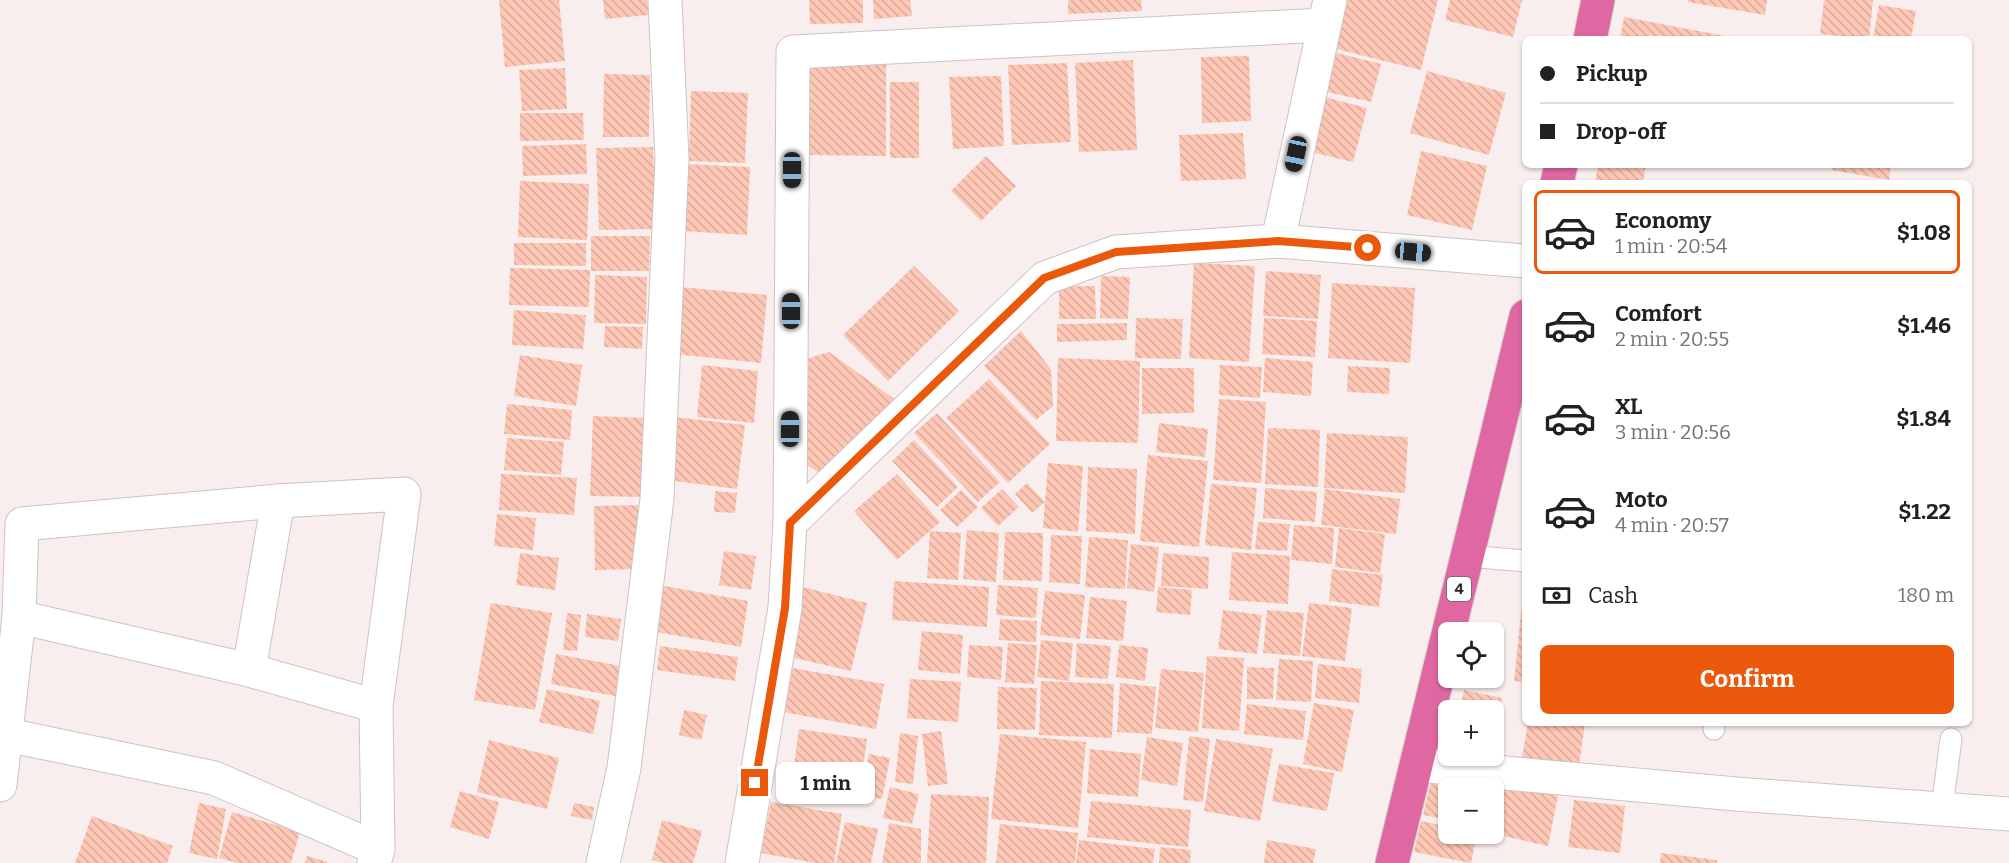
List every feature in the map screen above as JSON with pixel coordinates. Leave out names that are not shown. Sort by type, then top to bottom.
[{"type":"highway","points":[[1591,36],[1598,0]]},
{"type":"highway","name":"4","points":[[1392,863],[1418,765],[1522,332]]},
{"type":"street","points":[[603,863],[624,768],[657,499],[672,159],[665,0]]},
{"type":"street","points":[[742,863],[785,608],[790,523],[793,52],[1327,12],[1278,241]]},
{"type":"street","points":[[790,523],[1044,278],[1116,252],[1278,241],[1522,261]]},
{"type":"street","points":[[0,785],[19,617],[22,524],[278,501],[404,494],[376,706],[376,856],[214,778],[7,735]]},
{"type":"street","points":[[249,670],[278,501]]},
{"type":"street","points":[[19,617],[249,670],[376,706]]},
{"type":"street","points":[[1418,765],[1736,794],[2009,814]]},
{"type":"lane","points":[[1467,556],[1522,561]]},
{"type":"lane","points":[[1942,808],[1951,739]]},
{"type":"building","points":[[499,0],[559,0],[565,61],[505,67]]},
{"type":"building","points":[[603,0],[647,0],[649,15],[605,19]]},
{"type":"building","points":[[809,0],[863,0],[863,23],[810,24]]},
{"type":"building","points":[[873,0],[910,0],[912,16],[874,19]]},
{"type":"building","points":[[1068,0],[1141,0],[1142,11],[1068,14]]},
{"type":"building","points":[[1343,0],[1438,0],[1421,70],[1332,48]]},
{"type":"building","points":[[1450,0],[1522,0],[1513,37],[1445,20]]},
{"type":"building","points":[[1688,0],[1767,0],[1765,15],[1688,2]]},
{"type":"building","points":[[1824,0],[1873,0],[1869,36],[1820,34]]},
{"type":"building","points":[[1879,5],[1916,11],[1912,36],[1874,36]]},
{"type":"building","points":[[1624,17],[1725,36],[1621,36]]},
{"type":"building","points":[[1329,51],[1381,64],[1371,102],[1319,90]]},
{"type":"building","points":[[1249,56],[1251,121],[1202,123],[1201,57]]},
{"type":"building","points":[[1133,60],[1137,150],[1079,152],[1075,63]]},
{"type":"building","points":[[810,61],[886,62],[886,156],[810,155]]},
{"type":"building","points":[[1067,63],[1071,142],[1012,145],[1008,65]]},
{"type":"building","points":[[565,68],[567,109],[522,111],[519,70]]},
{"type":"building","points":[[1427,71],[1506,93],[1489,155],[1410,133]]},
{"type":"building","points":[[604,74],[650,75],[649,137],[603,137]]},
{"type":"building","points":[[1001,76],[1004,146],[953,149],[949,77]]},
{"type":"building","points":[[890,82],[919,82],[919,158],[890,158]]},
{"type":"building","points":[[691,91],[748,93],[745,163],[689,161]]},
{"type":"building","points":[[1325,97],[1367,108],[1353,162],[1311,152]]},
{"type":"building","points":[[520,113],[583,113],[584,140],[520,141]]},
{"type":"building","points":[[1243,133],[1246,179],[1181,181],[1179,135]]},
{"type":"building","points":[[586,144],[587,174],[523,176],[522,146]]},
{"type":"building","points":[[653,147],[656,229],[599,230],[596,148]]},
{"type":"building","points":[[1421,151],[1487,166],[1472,230],[1407,215]]},
{"type":"building","points":[[986,156],[1016,186],[981,221],[951,191]]},
{"type":"building","points":[[685,164],[750,167],[747,235],[682,231]]},
{"type":"building","points":[[1598,168],[1646,168],[1644,180],[1596,180]]},
{"type":"building","points":[[1832,168],[1891,168],[1889,180],[1832,170]]},
{"type":"building","points":[[520,181],[589,184],[587,240],[518,237]]},
{"type":"building","points":[[591,236],[650,236],[649,271],[591,271]]},
{"type":"building","points":[[514,243],[586,243],[586,266],[514,265]]},
{"type":"building","points":[[1194,263],[1255,266],[1249,362],[1189,358]]},
{"type":"building","points":[[914,266],[959,311],[888,381],[843,335]]},
{"type":"building","points":[[510,268],[590,270],[589,307],[509,305]]},
{"type":"building","points":[[1266,271],[1321,275],[1318,319],[1263,316]]},
{"type":"building","points":[[595,275],[647,277],[646,324],[594,323]]},
{"type":"building","points":[[1101,276],[1130,277],[1128,319],[1100,318]]},
{"type":"building","points":[[1332,283],[1415,288],[1410,363],[1328,358]]},
{"type":"building","points":[[1059,286],[1095,286],[1096,319],[1059,319]]},
{"type":"building","points":[[680,287],[767,295],[761,363],[674,354]]},
{"type":"building","points":[[514,310],[586,315],[583,349],[512,345]]},
{"type":"building","points":[[1136,318],[1183,319],[1181,359],[1135,358]]},
{"type":"building","points":[[1264,318],[1317,321],[1315,357],[1262,354]]},
{"type":"building","points":[[1127,323],[1127,340],[1057,342],[1057,324]]},
{"type":"building","points":[[605,326],[643,327],[642,349],[604,347]]},
{"type":"building","points":[[1021,331],[1051,369],[1053,406],[1036,420],[984,366]]},
{"type":"building","points":[[829,352],[896,400],[821,474],[798,459],[806,359]]},
{"type":"building","points":[[520,355],[582,365],[576,406],[514,396]]},
{"type":"building","points":[[1058,358],[1140,361],[1138,443],[1056,441]]},
{"type":"building","points":[[1265,358],[1313,362],[1311,396],[1263,392]]},
{"type":"building","points":[[702,365],[758,371],[754,423],[697,417]]},
{"type":"building","points":[[1220,365],[1262,367],[1260,398],[1219,395]]},
{"type":"building","points":[[1348,366],[1390,368],[1389,394],[1347,392]]},
{"type":"building","points":[[1142,368],[1194,368],[1194,413],[1142,414]]},
{"type":"building","points":[[989,379],[1050,444],[1008,483],[946,418]]},
{"type":"building","points":[[1219,399],[1266,402],[1261,483],[1213,480]]},
{"type":"building","points":[[507,404],[572,410],[570,440],[504,434]]},
{"type":"building","points":[[937,413],[1000,482],[978,502],[914,433]]},
{"type":"building","points":[[593,416],[648,418],[645,497],[590,496]]},
{"type":"building","points":[[673,417],[745,425],[737,489],[666,480]]},
{"type":"building","points":[[1159,423],[1208,429],[1205,457],[1156,452]]},
{"type":"building","points":[[1268,428],[1320,430],[1318,487],[1265,484]]},
{"type":"building","points":[[1327,433],[1408,437],[1405,493],[1324,488]]},
{"type":"building","points":[[507,438],[564,442],[561,475],[504,470]]},
{"type":"building","points":[[914,440],[958,487],[937,507],[892,461]]},
{"type":"building","points":[[1148,455],[1208,461],[1199,547],[1140,541]]},
{"type":"building","points":[[1048,463],[1083,466],[1078,532],[1043,528]]},
{"type":"building","points":[[1088,467],[1137,469],[1135,534],[1086,531]]},
{"type":"building","points":[[501,474],[577,478],[574,515],[499,510]]},
{"type":"building","points":[[897,474],[940,522],[897,560],[854,511]]},
{"type":"building","points":[[1027,483],[1045,502],[1032,513],[1015,494]]},
{"type":"building","points":[[1211,484],[1257,488],[1251,550],[1205,545]]},
{"type":"building","points":[[1265,488],[1317,492],[1315,522],[1263,518]]},
{"type":"building","points":[[1002,489],[1019,507],[998,526],[981,508]]},
{"type":"building","points":[[1325,489],[1400,499],[1396,534],[1321,525]]},
{"type":"building","points":[[961,490],[978,507],[957,527],[940,510]]},
{"type":"building","points":[[715,491],[737,493],[735,513],[714,512]]},
{"type":"building","points":[[638,505],[640,569],[595,570],[594,506]]},
{"type":"building","points":[[497,514],[536,518],[533,550],[494,546]]},
{"type":"building","points":[[1258,522],[1290,524],[1287,551],[1255,549]]},
{"type":"building","points":[[1294,525],[1334,528],[1332,564],[1291,560]]},
{"type":"building","points":[[1339,528],[1385,534],[1380,573],[1335,567]]},
{"type":"building","points":[[967,530],[999,533],[996,582],[963,579]]},
{"type":"building","points":[[930,531],[961,533],[958,580],[927,578]]},
{"type":"building","points":[[1005,532],[1043,533],[1042,581],[1003,580]]},
{"type":"building","points":[[1051,535],[1082,536],[1080,584],[1049,582]]},
{"type":"building","points":[[1089,537],[1128,540],[1125,589],[1085,587]]},
{"type":"building","points":[[1131,544],[1159,547],[1154,592],[1127,588]]},
{"type":"building","points":[[724,551],[756,556],[751,590],[719,585]]},
{"type":"building","points":[[1232,552],[1290,556],[1288,604],[1229,600]]},
{"type":"building","points":[[520,553],[559,558],[555,590],[516,585]]},
{"type":"building","points":[[1163,553],[1209,557],[1208,589],[1161,586]]},
{"type":"building","points":[[1332,569],[1383,575],[1379,607],[1329,601]]},
{"type":"building","points":[[894,581],[989,587],[987,627],[892,620]]},
{"type":"building","points":[[659,585],[748,601],[741,647],[651,631]]},
{"type":"building","points":[[998,585],[1038,588],[1036,618],[996,615]]},
{"type":"building","points":[[802,587],[867,603],[851,671],[786,656]]},
{"type":"building","points":[[1158,587],[1192,590],[1190,615],[1156,612]]},
{"type":"building","points":[[1045,591],[1085,595],[1080,639],[1040,635]]},
{"type":"building","points":[[1090,597],[1127,601],[1123,641],[1086,638]]},
{"type":"building","points":[[491,603],[552,613],[535,710],[474,700]]},
{"type":"building","points":[[1309,603],[1352,608],[1345,661],[1302,656]]},
{"type":"building","points":[[1522,605],[1522,682],[1514,681]]},
{"type":"building","points":[[1223,610],[1262,615],[1257,654],[1218,649]]},
{"type":"building","points":[[1267,610],[1304,613],[1300,656],[1263,653]]},
{"type":"building","points":[[567,613],[581,615],[577,651],[563,650]]},
{"type":"building","points":[[587,614],[621,619],[618,641],[585,637]]},
{"type":"building","points":[[1000,619],[1037,621],[1036,642],[999,640]]},
{"type":"building","points":[[922,631],[963,635],[960,674],[918,670]]},
{"type":"building","points":[[1041,640],[1073,643],[1069,681],[1037,677]]},
{"type":"building","points":[[1008,643],[1037,645],[1034,684],[1005,682]]},
{"type":"building","points":[[1077,643],[1111,646],[1108,679],[1075,677]]},
{"type":"building","points":[[969,645],[1003,647],[1001,680],[967,677]]},
{"type":"building","points":[[1119,645],[1148,648],[1145,681],[1116,677]]},
{"type":"building","points":[[660,646],[738,657],[735,681],[657,670]]},
{"type":"building","points":[[556,654],[626,667],[620,697],[551,684]]},
{"type":"building","points":[[1207,656],[1244,658],[1239,731],[1202,728]]},
{"type":"building","points":[[1279,659],[1313,661],[1311,702],[1276,700]]},
{"type":"building","points":[[1318,664],[1362,669],[1359,703],[1315,698]]},
{"type":"building","points":[[786,667],[884,684],[876,729],[778,711]]},
{"type":"building","points":[[1247,667],[1274,668],[1273,699],[1247,699]]},
{"type":"building","points":[[1161,669],[1204,673],[1198,732],[1155,728]]},
{"type":"building","points":[[910,679],[961,682],[958,722],[907,718]]},
{"type":"building","points":[[1041,681],[1114,684],[1112,738],[1039,735]]},
{"type":"building","points":[[1120,683],[1156,687],[1152,734],[1117,732]]},
{"type":"building","points":[[998,687],[1037,688],[1035,730],[997,729]]},
{"type":"building","points":[[547,689],[600,701],[593,734],[539,722]]},
{"type":"building","points":[[1464,690],[1502,698],[1502,700],[1462,700]]},
{"type":"building","points":[[1314,703],[1354,710],[1342,772],[1303,764]]},
{"type":"building","points":[[1247,704],[1306,711],[1303,740],[1244,734]]},
{"type":"building","points":[[684,710],[707,715],[701,740],[679,735]]},
{"type":"building","points":[[1527,726],[1585,726],[1578,773],[1521,763]]},
{"type":"building","points":[[799,729],[867,739],[858,803],[790,793]]},
{"type":"building","points":[[941,731],[948,784],[928,786],[922,734]]},
{"type":"building","points":[[900,733],[918,736],[913,784],[895,782]]},
{"type":"building","points":[[1000,734],[1086,742],[1078,828],[991,819]]},
{"type":"building","points":[[1189,736],[1210,739],[1203,802],[1183,800]]},
{"type":"building","points":[[1147,737],[1183,743],[1177,786],[1141,780]]},
{"type":"building","points":[[1216,739],[1273,749],[1260,821],[1204,811]]},
{"type":"building","points":[[489,740],[559,758],[547,809],[477,792]]},
{"type":"building","points":[[1090,749],[1141,754],[1138,797],[1087,793]]},
{"type":"building","points":[[869,754],[890,758],[882,799],[861,795]]},
{"type":"building","points":[[1279,764],[1334,773],[1327,811],[1272,801]]},
{"type":"building","points":[[1432,777],[1438,778],[1438,818],[1423,815]]},
{"type":"building","points":[[1504,784],[1558,796],[1548,846],[1504,836]]},
{"type":"building","points":[[890,787],[919,794],[912,824],[883,818]]},
{"type":"building","points":[[460,791],[499,802],[489,839],[450,827]]},
{"type":"building","points":[[931,794],[989,797],[986,863],[927,863]]},
{"type":"building","points":[[1574,800],[1625,806],[1620,853],[1568,847]]},
{"type":"building","points":[[1091,801],[1191,810],[1188,847],[1087,837]]},
{"type":"building","points":[[771,802],[842,814],[834,863],[815,863],[761,853]]},
{"type":"building","points":[[199,803],[226,809],[217,859],[189,853]]},
{"type":"building","points":[[574,803],[594,807],[592,820],[571,816]]},
{"type":"building","points":[[232,812],[300,832],[291,863],[237,863],[219,858]]},
{"type":"building","points":[[92,816],[173,846],[167,863],[75,863]]},
{"type":"building","points":[[662,820],[702,831],[693,863],[664,863],[652,860]]},
{"type":"building","points":[[1421,821],[1438,825],[1438,844],[1475,844],[1471,863],[1414,852]]},
{"type":"building","points":[[845,822],[878,829],[871,863],[836,863]]},
{"type":"building","points":[[889,823],[921,829],[921,863],[882,863]]},
{"type":"building","points":[[1000,824],[1078,833],[1075,863],[996,863]]},
{"type":"building","points":[[1079,840],[1155,849],[1153,863],[1076,863]]},
{"type":"building","points":[[1267,840],[1316,849],[1313,863],[1264,863]]},
{"type":"building","points":[[1160,847],[1191,850],[1190,863],[1159,863]]},
{"type":"building","points":[[1661,853],[1717,860],[1717,863],[1660,863]]},
{"type":"building","points":[[307,856],[327,862],[327,863],[305,863]]},
{"type":"route","points":[[755,783],[785,608],[790,523],[1044,278],[1116,252],[1278,241],[1368,248]]}]
